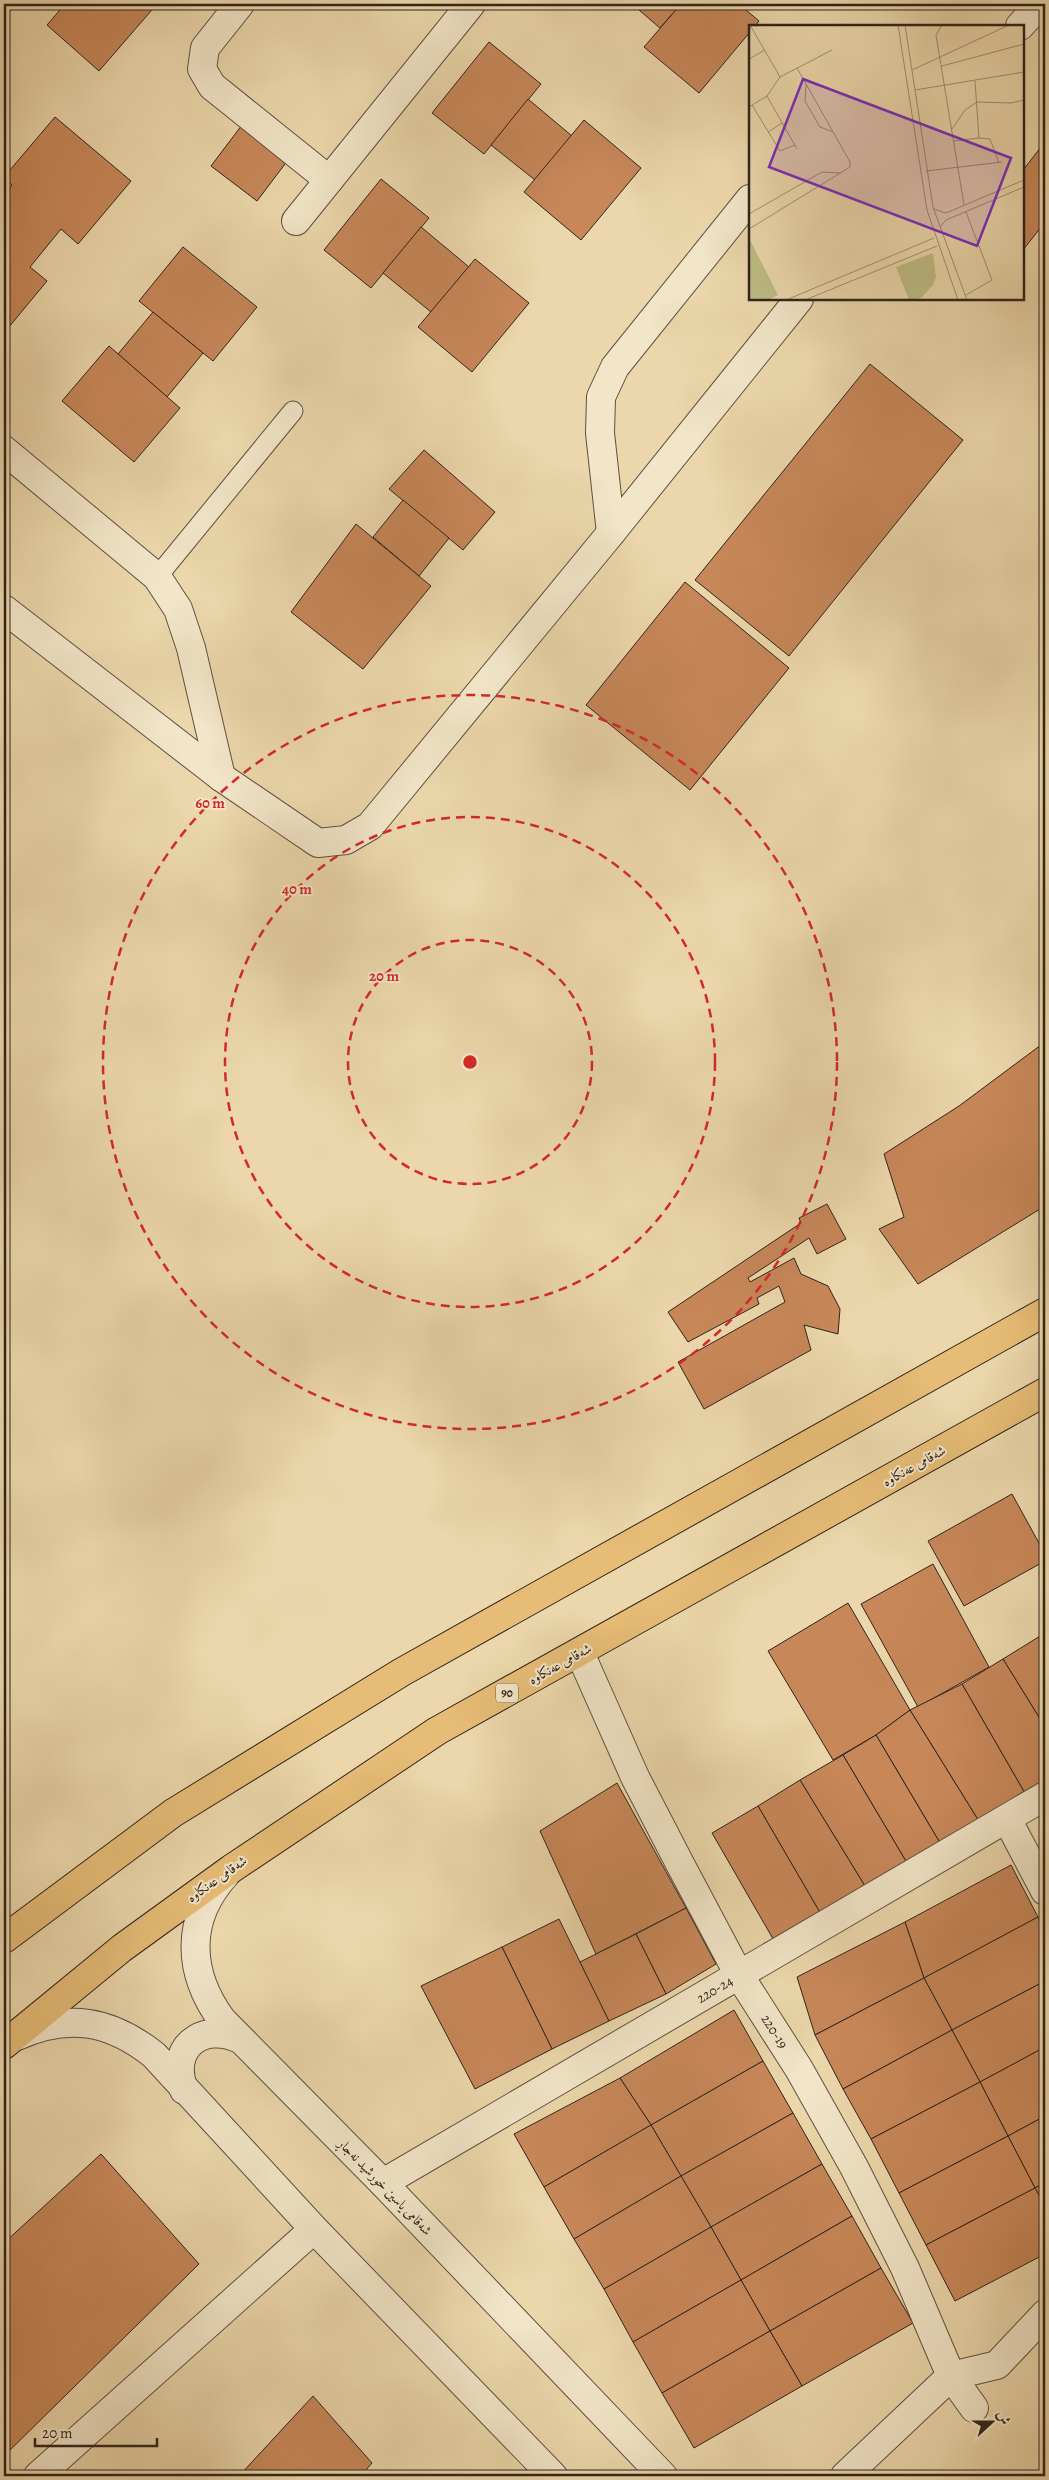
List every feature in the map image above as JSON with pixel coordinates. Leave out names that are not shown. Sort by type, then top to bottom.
[{"type":"highway","points":[[4,1939],[173,1813],[402,1672],[1045,1312]]},
{"type":"highway","name":"شەقامی عەنکاوە","points":[[8,2042],[122,1948],[231,1869],[437,1731],[580,1653],[1045,1392]]},
{"type":"street","points":[[240,4],[205,48],[202,69],[212,86],[329,180]]},
{"type":"street","points":[[296,221],[471,4]]},
{"type":"street","points":[[1021,25],[1040,4]]},
{"type":"street","points":[[611,533],[600,433],[601,398],[615,367],[749,199]]},
{"type":"street","points":[[4,609],[220,777],[318,843],[346,840],[370,826],[611,533],[798,300]]},
{"type":"street","points":[[4,450],[157,576],[178,609],[191,648],[220,777]]},
{"type":"street","name":"220-19","points":[[580,1653],[635,1776],[739,1975],[799,2068],[854,2166],[905,2268],[950,2376],[974,2408]]},
{"type":"street","name":"220-24","points":[[382,2183],[1045,1796]]},
{"type":"street","points":[[1007,1819],[1045,1891]]},
{"type":"street","name":"شەقامی یاسین خورشید نەجاڕ","points":[[231,1869],[206,1901],[199,1920],[196,1961],[200,1982],[208,2001],[222,2020],[240,2039],[382,2183],[664,2476]]},
{"type":"street","points":[[8,2042],[54,2024],[76,2022],[97,2025],[118,2032],[137,2042],[154,2055],[184,2090],[314,2229],[553,2476]]},
{"type":"street","points":[[184,2090],[179,2076],[180,2061],[192,2042],[212,2033],[226,2033],[240,2039]]},
{"type":"street","points":[[38,2476],[314,2229]]},
{"type":"street","points":[[845,2476],[950,2376],[997,2365],[1045,2314]]},
{"type":"lane","points":[[157,576],[293,411]]},
{"type":"building","points":[[54,4],[65,4],[61,9]]},
{"type":"building","points":[[65,4],[157,4],[99,71],[47,25]]},
{"type":"building","points":[[632,4],[681,4],[660,28]]},
{"type":"building","points":[[681,4],[739,4],[759,21],[756,25],[749,25],[749,33],[699,93],[644,47]]},
{"type":"building","points":[[489,42],[541,84],[484,154],[432,113]]},
{"type":"building","points":[[528,99],[572,136],[535,180],[491,145]]},
{"type":"building","points":[[55,117],[131,181],[78,244],[61,229],[30,267],[47,281],[4,333],[4,196],[12,185],[4,177]]},
{"type":"building","points":[[584,120],[641,168],[581,240],[524,192]]},
{"type":"building","points":[[242,125],[288,160],[257,201],[211,166]]},
{"type":"building","points":[[1045,142],[1045,222],[1024,249],[1024,169]]},
{"type":"building","points":[[381,179],[429,218],[371,288],[324,250]]},
{"type":"building","points":[[421,227],[469,267],[431,312],[383,273]]},
{"type":"building","points":[[183,247],[257,307],[213,361],[139,301]]},
{"type":"building","points":[[475,259],[529,303],[472,372],[418,327]]},
{"type":"building","points":[[153,312],[203,353],[167,397],[118,354]]},
{"type":"building","points":[[109,346],[180,408],[134,462],[62,401]]},
{"type":"building","points":[[870,364],[963,440],[789,656],[695,580]]},
{"type":"building","points":[[424,450],[495,512],[463,550],[389,489]]},
{"type":"building","points":[[403,500],[449,538],[419,576],[373,537]]},
{"type":"building","points":[[356,524],[431,586],[363,669],[291,612]]},
{"type":"building","points":[[685,582],[789,668],[690,790],[586,705]]},
{"type":"building","points":[[1045,1042],[1045,1206],[918,1284],[879,1229],[904,1217],[884,1154],[959,1106]]},
{"type":"building","points":[[827,1204],[846,1239],[817,1254],[809,1238],[748,1278],[750,1282],[794,1258],[801,1274],[828,1286],[840,1309],[838,1334],[804,1325],[811,1350],[704,1409],[678,1362],[785,1302],[779,1286],[757,1298],[759,1304],[688,1342],[668,1312],[801,1223],[799,1218]]},
{"type":"building","points":[[1012,1494],[1045,1554],[1045,1561],[964,1606],[928,1541]]},
{"type":"building","points":[[933,1564],[989,1667],[918,1707],[861,1604]]},
{"type":"building","points":[[848,1603],[910,1710],[876,1735],[833,1760],[768,1651]]},
{"type":"building","points":[[1045,1633],[1045,1727],[1003,1659]]},
{"type":"building","points":[[1003,1659],[1045,1727],[1045,1784],[1026,1795],[962,1684]]},
{"type":"building","points":[[962,1684],[1026,1795],[980,1823],[910,1710]]},
{"type":"building","points":[[910,1710],[980,1823],[943,1848],[876,1735]]},
{"type":"building","points":[[876,1735],[943,1848],[910,1868],[843,1755]]},
{"type":"building","points":[[843,1755],[910,1868],[868,1891],[800,1780]]},
{"type":"building","points":[[800,1780],[868,1891],[822,1916],[758,1806]]},
{"type":"building","points":[[617,1783],[686,1908],[596,1954],[540,1831]]},
{"type":"building","points":[[758,1806],[822,1916],[776,1944],[712,1833]]},
{"type":"building","points":[[1011,1865],[1038,1917],[924,1978],[905,1922]]},
{"type":"building","points":[[686,1908],[716,1964],[666,1994],[636,1934]]},
{"type":"building","points":[[1038,1917],[1045,1931],[1045,1981],[952,2030],[924,1978]]},
{"type":"building","points":[[559,1919],[609,2021],[552,2049],[502,1947]]},
{"type":"building","points":[[905,1922],[924,1978],[815,2035],[797,1977]]},
{"type":"building","points":[[636,1934],[666,1994],[609,2021],[580,1962]]},
{"type":"building","points":[[502,1947],[552,2049],[475,2089],[421,1986]]},
{"type":"building","points":[[924,1978],[952,2030],[843,2089],[815,2035]]},
{"type":"building","points":[[1045,1981],[1045,2047],[980,2082],[952,2030]]},
{"type":"building","points":[[734,2010],[763,2061],[651,2125],[620,2078]]},
{"type":"building","points":[[952,2030],[980,2082],[871,2139],[843,2089]]},
{"type":"building","points":[[1045,2047],[1045,2116],[1008,2136],[980,2082]]},
{"type":"building","points":[[763,2061],[793,2113],[681,2176],[651,2125]]},
{"type":"building","points":[[620,2078],[651,2125],[544,2187],[514,2134]]},
{"type":"building","points":[[980,2082],[1008,2136],[899,2193],[871,2139]]},
{"type":"building","points":[[793,2113],[822,2164],[711,2227],[681,2176]]},
{"type":"building","points":[[1045,2116],[1045,2183],[1035,2188],[1008,2136]]},
{"type":"building","points":[[651,2125],[681,2176],[574,2239],[544,2187]]},
{"type":"building","points":[[1008,2136],[1035,2188],[926,2245],[899,2193]]},
{"type":"building","points":[[101,2154],[199,2264],[4,2456],[4,2243]]},
{"type":"building","points":[[822,2164],[852,2216],[741,2280],[711,2227]]},
{"type":"building","points":[[681,2176],[711,2227],[604,2289],[574,2239]]},
{"type":"building","points":[[1045,2183],[1045,2206],[1035,2188]]},
{"type":"building","points":[[1035,2188],[1045,2206],[1045,2254],[955,2301],[926,2245]]},
{"type":"building","points":[[852,2216],[881,2268],[770,2331],[741,2280]]},
{"type":"building","points":[[711,2227],[741,2280],[633,2342],[604,2289]]},
{"type":"building","points":[[881,2268],[913,2323],[802,2386],[770,2331]]},
{"type":"building","points":[[741,2280],[770,2331],[662,2393],[633,2342]]},
{"type":"building","points":[[770,2331],[802,2386],[694,2448],[662,2393]]},
{"type":"building","points":[[313,2396],[372,2463],[361,2476],[239,2476]]}]
